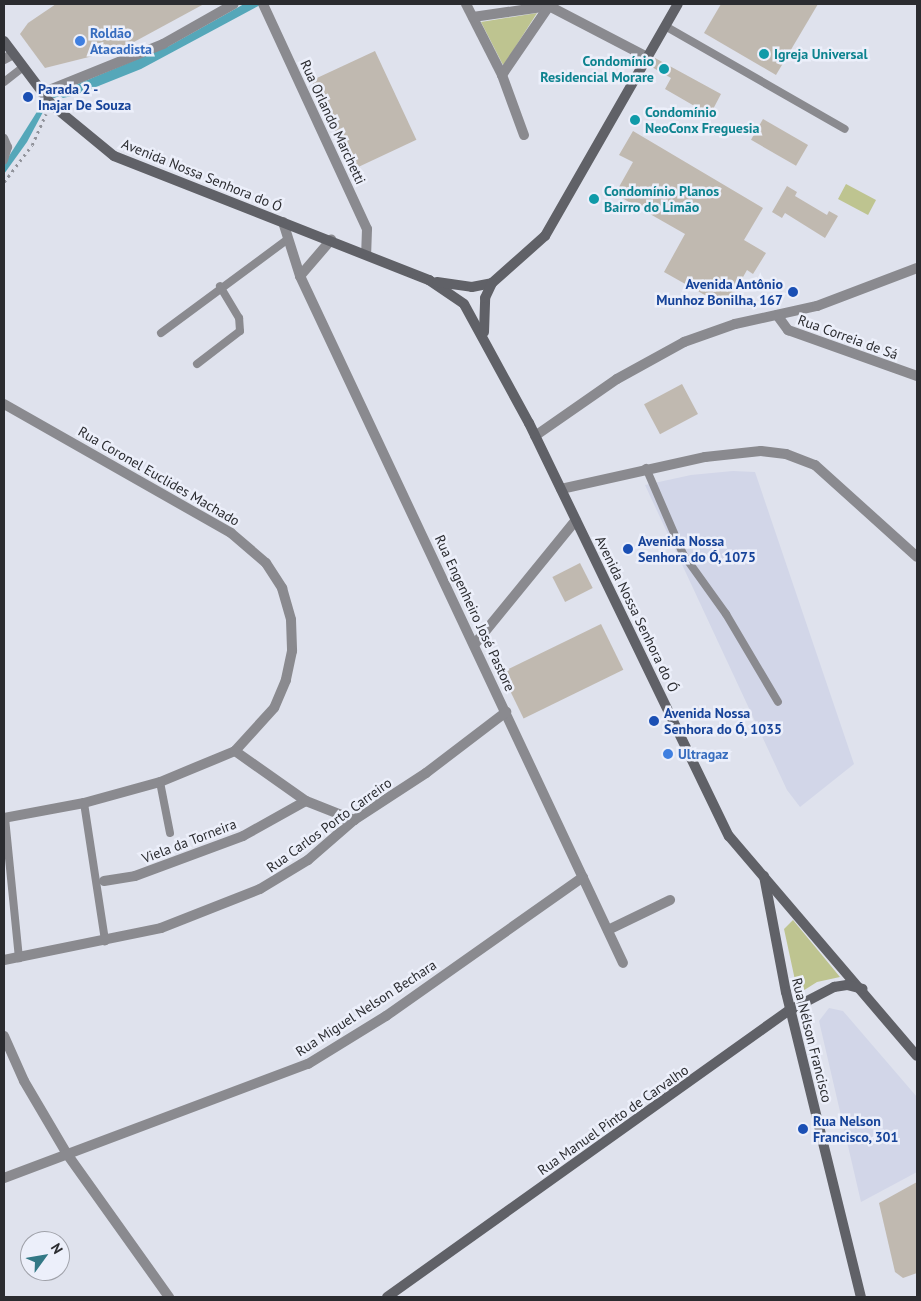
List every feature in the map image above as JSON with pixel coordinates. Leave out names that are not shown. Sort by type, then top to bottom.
[{"type":"main road","points":[[492,283],[545,236],[678,4]]},
{"type":"main road","name":"Avenida Nossa Senhora do Ó","points":[[4,41],[8,57],[22,68],[52,105],[114,156],[331,240],[428,280],[464,304],[484,334],[535,436],[707,796],[729,836],[862,989],[917,1056]]},
{"type":"main road","name":"Avenida Nossa Senhora do Ó","points":[[428,280],[472,287],[492,283]]},
{"type":"main road","name":"Avenida Nossa Senhora do Ó","points":[[484,334],[485,298],[492,283]]},
{"type":"main road","name":"Rua Nélson Francisco","points":[[764,875],[790,1010],[861,1297]]},
{"type":"main road","name":"Rua Manuel Pinto de Carvalho","points":[[388,1297],[790,1010],[834,987],[847,985],[862,989]]},
{"type":"street","points":[[42,94],[163,44],[234,4]]},
{"type":"street","name":"Rua Orlando Marchetti","points":[[263,4],[367,229],[366,254]]},
{"type":"street","points":[[466,4],[502,75],[524,135]]},
{"type":"street","points":[[473,17],[549,6],[647,57]]},
{"type":"street","points":[[502,75],[549,6]]},
{"type":"street","name":"Rua Engenheiro José Pastore","points":[[284,222],[300,276],[623,963]]},
{"type":"street","points":[[300,276],[331,240]]},
{"type":"street","points":[[535,436],[617,379],[675,346],[735,324],[817,306],[917,268]]},
{"type":"street","name":"Rua Correia de Sá","points":[[777,314],[788,330],[917,376]]},
{"type":"street","name":"Rua Coronel Euclides Machado","points":[[4,404],[231,533],[266,563],[282,588],[291,620],[292,651],[286,680],[274,708],[235,751],[160,782],[84,803],[4,818]]},
{"type":"street","points":[[561,489],[646,468],[727,453],[786,454],[815,465],[917,557]]},
{"type":"street","points":[[474,645],[576,520]]},
{"type":"street","name":"Rua Carlos Porto Carreiro","points":[[4,960],[105,941],[200,915],[260,889],[308,860],[354,820],[426,773],[506,712]]},
{"type":"street","points":[[235,751],[306,802],[354,820]]},
{"type":"street","name":"Viela da Torneira","points":[[104,881],[134,876],[243,836],[306,802]]},
{"type":"street","name":"Rua Miguel Nelson Bechara","points":[[4,1178],[308,1064],[386,1016],[583,877]]},
{"type":"street","points":[[608,930],[670,900]]},
{"type":"street","points":[[4,1036],[24,1081],[67,1154],[169,1297]]},
{"type":"lane","points":[[665,26],[845,129]]},
{"type":"lane","points":[[4,82],[22,68]]},
{"type":"lane","points":[[4,138],[8,147],[4,160]]},
{"type":"lane","points":[[161,333],[220,286],[288,239]]},
{"type":"lane","points":[[198,364],[240,331],[239,318],[220,286]]},
{"type":"lane","points":[[646,468],[684,554],[726,614],[778,702]]},
{"type":"lane","points":[[160,782],[170,833]]},
{"type":"lane","points":[[84,803],[105,941]]},
{"type":"lane","points":[[4,818],[19,958]]},
{"type":"path","points":[[4,182],[32,145],[52,105]]},
{"type":"shaded area","points":[[733,471],[755,472],[854,764],[800,807],[787,790],[645,485],[691,475]]},
{"type":"shaded area","points":[[829,1008],[843,1011],[917,1097],[917,1172],[861,1202],[819,1021]]},
{"type":"green space","points":[[537,13],[507,60],[503,65],[481,22]]},
{"type":"green space","points":[[846,184],[876,200],[868,215],[838,199]]},
{"type":"green space","points":[[793,920],[840,977],[817,982],[798,994],[784,929]]},
{"type":"water","points":[[244,4],[262,4],[141,69],[76,95],[63,98],[56,93],[169,46]]},
{"type":"water","points":[[40,107],[43,112],[27,142],[4,174],[4,164]]},
{"type":"building","name":"Roldão Atacadista","points":[[56,4],[204,4],[121,49],[45,68],[20,34],[28,23]]},
{"type":"building","name":"Igreja Universal","points":[[721,4],[818,4],[776,75],[704,33]]},
{"type":"building","points":[[375,51],[416,140],[353,169],[312,81]]},
{"type":"building","points":[[655,58],[721,94],[710,115],[665,89],[671,78],[650,66]]},
{"type":"building","points":[[763,119],[808,145],[796,166],[751,140]]},
{"type":"building","points":[[633,131],[763,208],[744,240],[766,253],[753,274],[747,270],[726,307],[664,272],[685,234],[615,194],[633,162],[619,155]]},
{"type":"building","points":[[787,186],[797,192],[795,196],[827,215],[829,211],[838,216],[825,238],[785,213],[782,218],[772,212]]},
{"type":"building","points":[[682,384],[698,414],[660,434],[644,404]]},
{"type":"building","points":[[580,563],[593,588],[565,602],[552,577]]},
{"type":"building","points":[[601,624],[623,670],[524,718],[501,673]]},
{"type":"building","points":[[917,1182],[917,1273],[903,1278],[895,1272],[879,1203]]},
{"type":"waterway","points":[[54,96],[62,93]]},
{"type":"place","name":"Roldão Atacadista","points":[[80,41]]},
{"type":"place","name":"Igreja Universal","points":[[764,54]]},
{"type":"place","name":"Condomínio Residencial Morare","points":[[664,69]]},
{"type":"place","name":"Parada 2 - Inajar De Souza","points":[[28,97]]},
{"type":"place","name":"Condomínio NeoConx Freguesia","points":[[635,120]]},
{"type":"place","name":"Condomínio Planos Bairro do Limão","points":[[594,199]]},
{"type":"place","name":"Avenida Antônio Munhoz Bonilha, 167","points":[[793,292]]},
{"type":"place","name":"Avenida Nossa Senhora do Ó, 1075","points":[[628,549]]},
{"type":"place","name":"Avenida Nossa Senhora do Ó, 1035","points":[[654,721]]},
{"type":"place","name":"Ultragaz","points":[[668,754]]},
{"type":"place","name":"Rua Nelson Francisco, 301","points":[[803,1129]]}]
